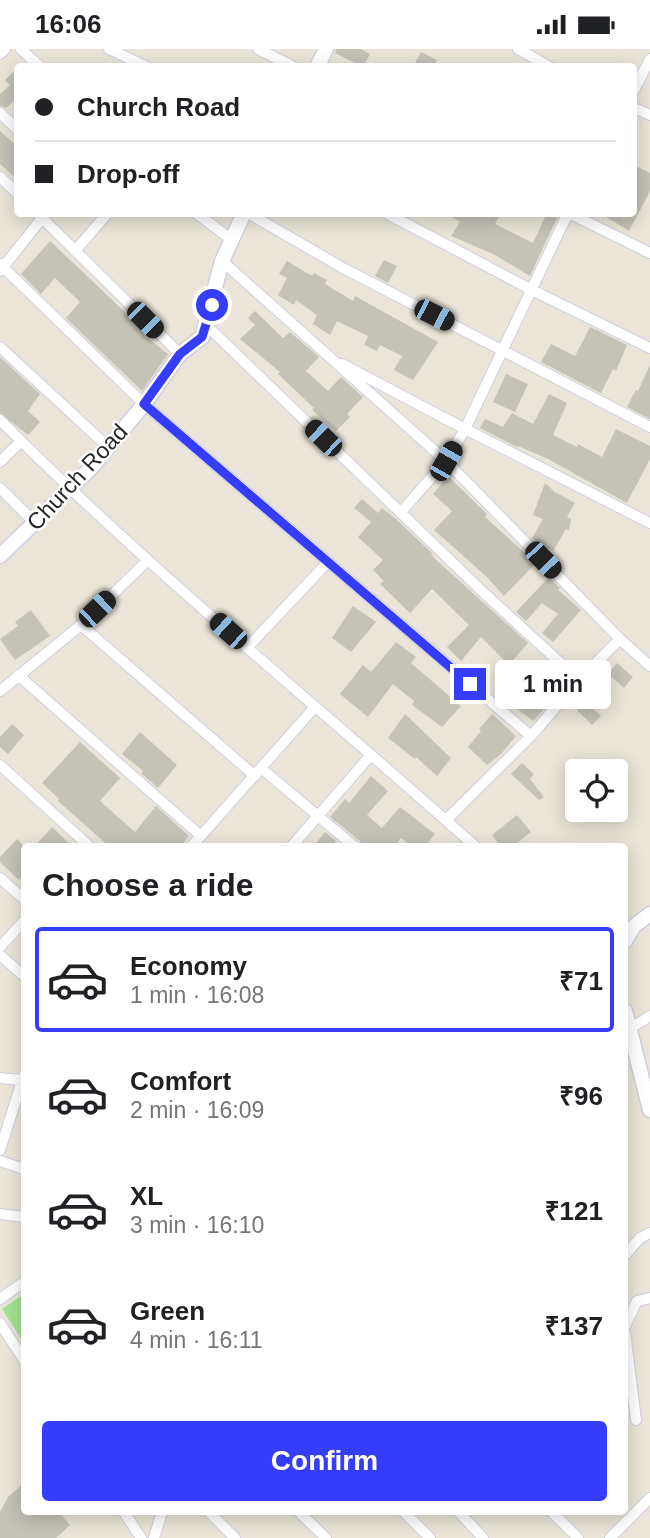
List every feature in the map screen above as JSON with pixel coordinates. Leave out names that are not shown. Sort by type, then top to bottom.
[{"type":"main road","name":"Church Road","points":[[0,555],[93,467],[180,354],[202,337],[222,261],[244,217]]},
{"type":"main road","points":[[628,934],[650,914]]},
{"type":"main road","points":[[628,1024],[650,1107]]},
{"type":"street","points":[[0,54],[5,49]]},
{"type":"street","points":[[22,49],[36,63]]},
{"type":"street","points":[[109,49],[139,63]]},
{"type":"street","points":[[258,49],[286,63]]},
{"type":"street","points":[[518,49],[543,63]]},
{"type":"street","points":[[637,84],[650,59]]},
{"type":"street","points":[[0,113],[14,126]]},
{"type":"street","points":[[0,177],[14,190]]},
{"type":"street","points":[[38,217],[1,268],[144,404],[531,736]]},
{"type":"street","points":[[40,217],[180,354]]},
{"type":"street","points":[[75,251],[104,217]]},
{"type":"street","points":[[201,217],[232,240]]},
{"type":"street","points":[[253,217],[343,268],[650,427]]},
{"type":"street","points":[[394,217],[650,348]]},
{"type":"street","points":[[401,512],[446,461],[465,429],[567,217]]},
{"type":"street","points":[[577,217],[650,253]]},
{"type":"street","points":[[222,261],[446,461],[620,639],[650,666]]},
{"type":"street","points":[[207,326],[579,680]]},
{"type":"street","points":[[0,347],[108,447]]},
{"type":"street","points":[[328,357],[650,523]]},
{"type":"street","points":[[0,420],[69,490],[314,708],[471,843]]},
{"type":"street","points":[[0,462],[21,441]]},
{"type":"street","points":[[0,488],[35,523]]},
{"type":"street","points":[[0,691],[80,625],[148,560]]},
{"type":"street","points":[[247,648],[328,562]]},
{"type":"street","points":[[80,625],[258,772],[350,843]]},
{"type":"street","points":[[446,821],[531,736],[579,680],[620,639]]},
{"type":"street","points":[[18,675],[201,836]]},
{"type":"street","points":[[195,843],[314,708]]},
{"type":"street","points":[[294,843],[370,756]]},
{"type":"street","points":[[0,765],[86,843]]},
{"type":"street","points":[[0,879],[21,896]]},
{"type":"street","points":[[0,947],[21,924]]},
{"type":"street","points":[[0,955],[21,973]]},
{"type":"street","points":[[629,1029],[650,1016]]},
{"type":"street","points":[[0,1078],[21,1077]]},
{"type":"street","points":[[0,1150],[21,1083]]},
{"type":"street","points":[[0,1161],[21,1168]]},
{"type":"street","points":[[0,1214],[21,1217]]},
{"type":"street","points":[[628,1252],[640,1238],[650,1233]]},
{"type":"street","points":[[0,1299],[21,1284]]},
{"type":"street","points":[[628,1320],[637,1301],[650,1298]]},
{"type":"street","points":[[0,1323],[21,1355]]},
{"type":"street","points":[[628,1356],[636,1420]]},
{"type":"street","points":[[610,1538],[650,1498]]},
{"type":"street","points":[[126,1515],[141,1538]]},
{"type":"street","points":[[155,1538],[161,1515]]},
{"type":"street","points":[[212,1515],[235,1538]]},
{"type":"street","points":[[302,1515],[326,1538]]},
{"type":"street","points":[[407,1515],[430,1538]]},
{"type":"street","points":[[462,1515],[483,1538]]},
{"type":"street","points":[[554,1515],[578,1538]]},
{"type":"green space","points":[[21,1296],[21,1338],[2,1309]]},
{"type":"building","points":[[336,49],[361,49],[370,54],[365,63],[355,63],[335,53]]},
{"type":"building","points":[[421,52],[437,60],[435,63],[415,63]]},
{"type":"building","points":[[14,71],[14,101],[6,108],[0,106],[0,94],[10,85],[5,80]]},
{"type":"building","points":[[0,131],[14,143],[14,176],[0,164]]},
{"type":"building","points":[[637,166],[650,173],[650,191],[637,216]]},
{"type":"building","points":[[452,217],[499,217],[495,224],[533,243],[545,217],[557,218],[530,276],[493,254],[451,236],[460,222]]},
{"type":"building","points":[[606,217],[636,217],[629,231]]},
{"type":"building","points":[[50,241],[147,333],[144,335],[168,354],[142,391],[66,318],[80,302],[55,278],[41,294],[21,274]]},
{"type":"building","points":[[384,260],[397,266],[388,283],[375,276]]},
{"type":"building","points":[[287,261],[312,276],[314,273],[327,280],[325,284],[353,301],[355,296],[438,342],[413,380],[394,370],[402,356],[380,345],[377,351],[364,345],[368,336],[337,321],[330,335],[313,324],[317,315],[296,300],[294,305],[278,295],[287,278],[279,274]]},
{"type":"building","points":[[255,311],[283,338],[290,332],[319,357],[306,371],[328,391],[341,377],[363,397],[347,414],[350,417],[336,431],[312,410],[314,408],[278,374],[280,372],[240,339],[255,325],[248,318]]},
{"type":"building","points":[[590,327],[627,345],[616,371],[613,369],[601,393],[541,362],[551,344],[575,356]]},
{"type":"building","points":[[0,357],[40,394],[28,411],[40,422],[28,435],[0,413]]},
{"type":"building","points":[[650,365],[650,419],[627,407]]},
{"type":"building","points":[[506,374],[528,384],[515,412],[493,402]]},
{"type":"building","points":[[549,394],[567,403],[553,435],[602,457],[616,429],[650,446],[650,459],[627,503],[548,459],[480,428],[485,419],[503,427],[512,413],[533,424]]},
{"type":"building","points":[[448,476],[487,514],[485,517],[536,563],[504,596],[487,577],[434,530],[452,511],[433,494]]},
{"type":"building","points":[[545,483],[575,503],[567,517],[571,519],[569,530],[566,529],[553,551],[532,538],[543,519],[533,515]]},
{"type":"building","points":[[362,499],[378,513],[382,508],[397,520],[433,554],[431,555],[528,643],[509,665],[481,637],[461,661],[447,647],[469,625],[432,589],[410,613],[380,584],[384,581],[373,570],[383,560],[358,537],[371,522],[354,508]]},
{"type":"building","points":[[549,577],[560,588],[558,590],[581,610],[553,642],[542,633],[558,614],[542,603],[526,621],[516,612]]},
{"type":"building","points":[[353,606],[376,622],[351,652],[332,638]]},
{"type":"building","points":[[31,610],[50,636],[15,660],[0,639],[18,626],[15,622]]},
{"type":"building","points":[[396,642],[416,657],[411,663],[461,706],[442,727],[412,705],[414,701],[393,684],[368,717],[340,694],[363,665],[371,672]]},
{"type":"building","points":[[617,663],[633,677],[624,688],[608,674]]},
{"type":"building","points":[[513,674],[550,703],[533,721],[497,693]]},
{"type":"building","points":[[585,701],[601,716],[592,725],[577,710]]},
{"type":"building","points":[[405,714],[451,758],[437,776],[416,757],[415,759],[388,738]]},
{"type":"building","points":[[492,714],[516,736],[501,754],[487,765],[468,747]]},
{"type":"building","points":[[12,724],[24,735],[8,754],[0,747],[0,737]]},
{"type":"building","points":[[140,732],[177,765],[158,788],[122,754]]},
{"type":"building","points":[[80,742],[120,778],[100,801],[135,832],[156,806],[189,836],[183,843],[105,843],[42,783]]},
{"type":"building","points":[[522,763],[534,774],[530,779],[544,797],[539,800],[511,774]]},
{"type":"building","points":[[371,776],[388,791],[367,815],[382,828],[400,807],[435,834],[427,843],[407,843],[401,838],[397,843],[361,843],[330,817],[345,799],[349,803]]},
{"type":"building","points":[[517,815],[531,832],[517,843],[498,843],[492,835]]},
{"type":"building","points":[[52,827],[69,843],[38,843]]},
{"type":"building","points":[[325,832],[336,841],[334,843],[316,843]]},
{"type":"building","points":[[17,839],[21,843],[19,880],[0,862],[0,857]]},
{"type":"building","points":[[21,1486],[21,1515],[62,1515],[70,1525],[56,1538],[0,1538],[0,1512],[8,1497]]},
{"type":"route","points":[[212,305],[202,337],[180,354],[144,404],[470,684]]}]
